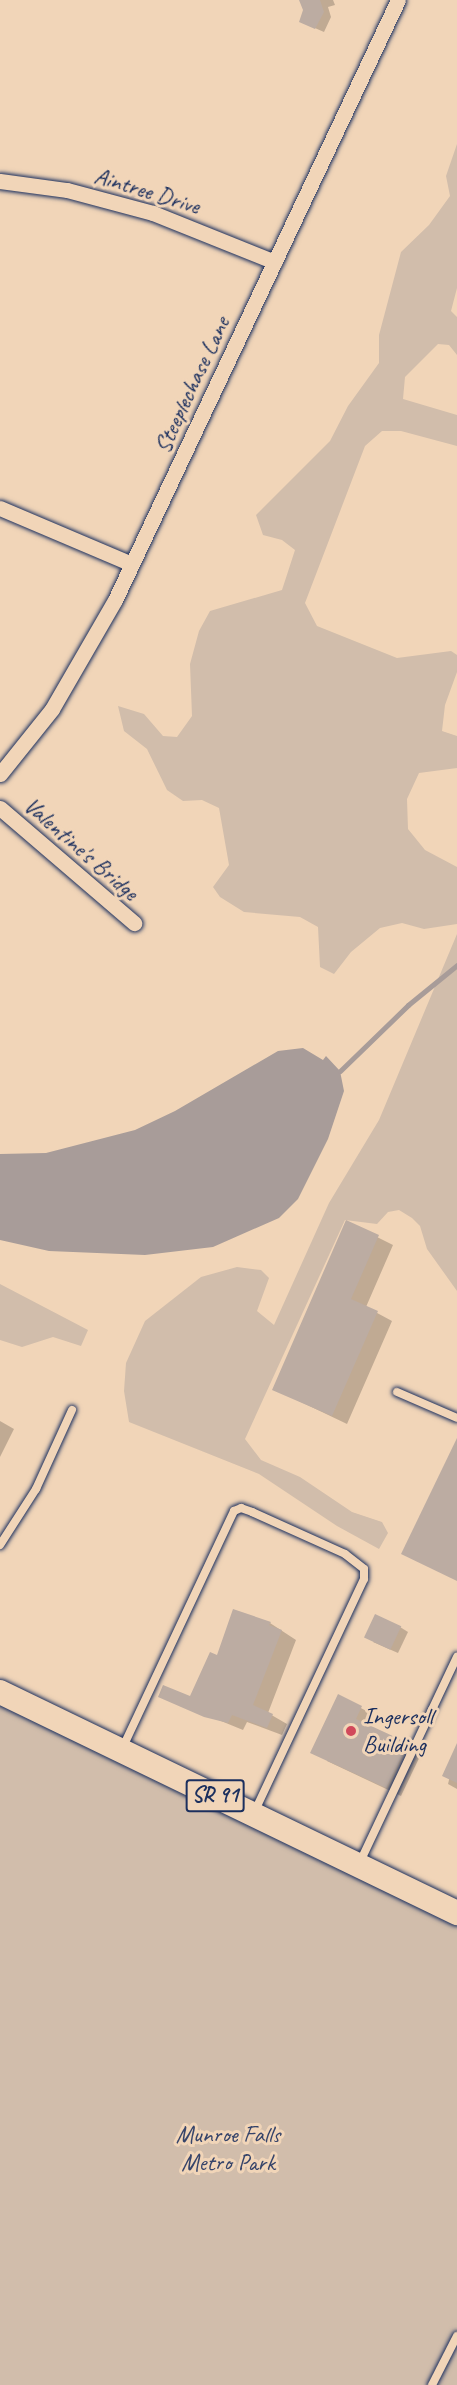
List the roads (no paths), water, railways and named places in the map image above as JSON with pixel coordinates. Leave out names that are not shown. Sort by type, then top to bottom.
[{"type":"main road","name":"SR 91","points":[[0,1692],[457,1913]]},
{"type":"street","name":"Steeplechase Lane","points":[[0,774],[24,746],[76,671],[132,564],[398,0]]},
{"type":"street","name":"Aintree Drive","points":[[0,181],[67,190],[130,206],[275,262]]},
{"type":"street","points":[[0,508],[132,564]]},
{"type":"street","name":"Valentine's Bridge","points":[[0,808],[134,923]]},
{"type":"lane","points":[[397,1392],[457,1418]]},
{"type":"lane","points":[[0,1545],[36,1489],[72,1410]]},
{"type":"lane","points":[[122,1750],[234,1510],[241,1508],[252,1512],[345,1554],[364,1569],[364,1579],[253,1814]]},
{"type":"lane","points":[[358,1866],[457,1657]]},
{"type":"lane","points":[[432,2385],[457,2336]]},
{"type":"waterway","points":[[340,1071],[408,1005],[457,965]]},
{"type":"place","name":"Ingersoll Building","points":[[351,1731]]},
{"type":"park label","name":"Munroe Falls Metro Park","points":[[228,2149]]}]
